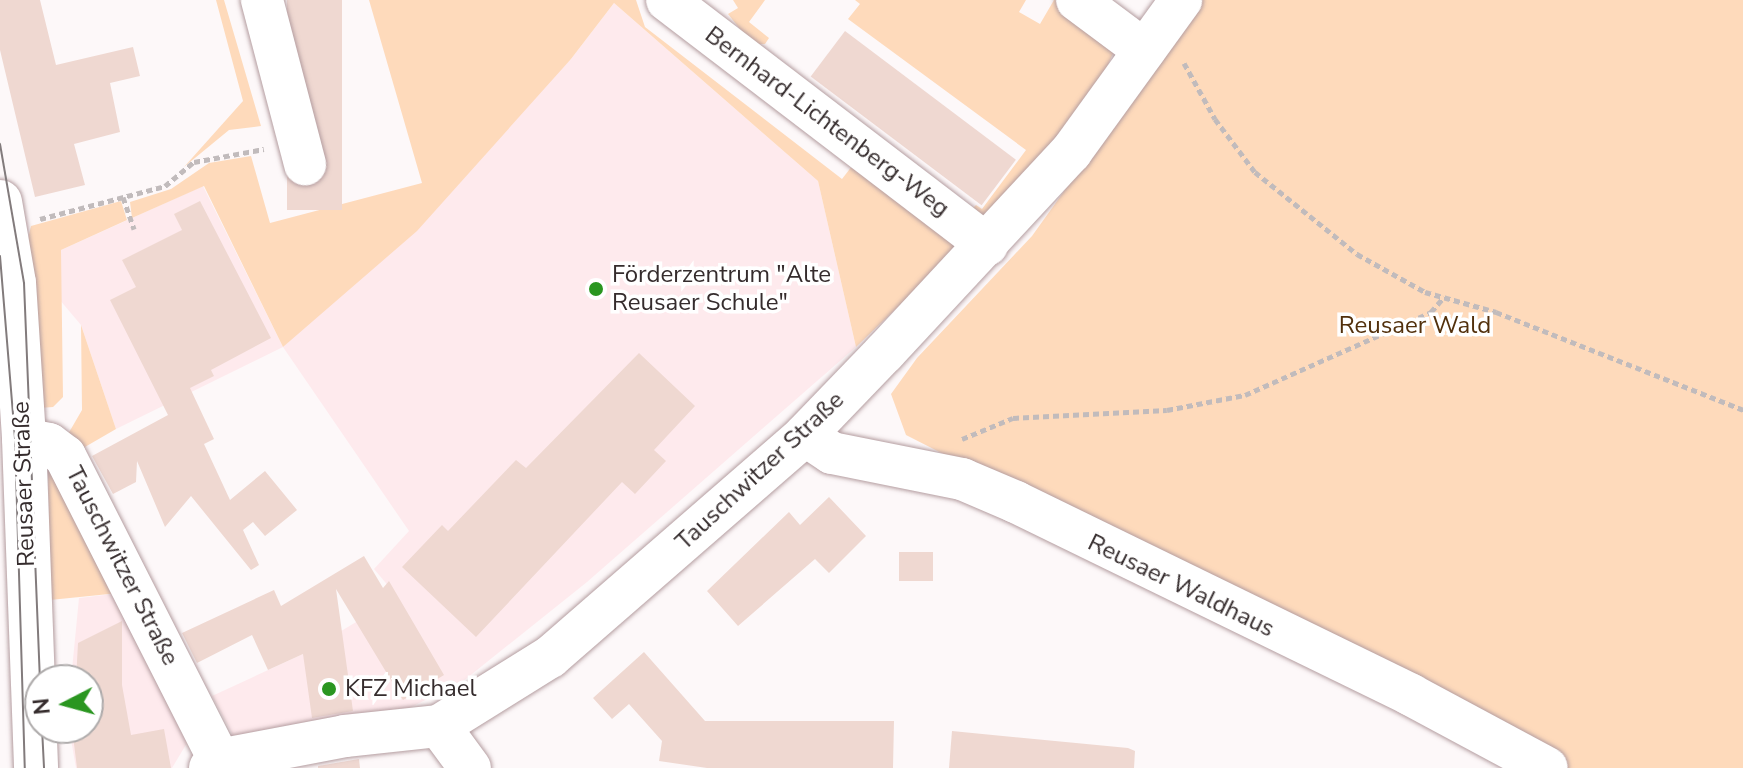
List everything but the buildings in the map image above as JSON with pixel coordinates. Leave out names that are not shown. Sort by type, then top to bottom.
[{"type":"street","points":[[262,0],[303,153]]},
{"type":"street","name":"Bernhard-Lichtenberg-Weg","points":[[667,0],[987,245]]},
{"type":"street","points":[[1077,0],[1167,15]]},
{"type":"street","name":"Tauschwitzer Straße","points":[[24,439],[49,444],[65,456],[215,764],[345,736],[439,726],[550,657],[805,435],[987,245],[1071,152],[1167,15]]},
{"type":"street","name":"Reusaer Straße","points":[[2,216],[14,283],[24,439],[36,768]]},
{"type":"street","name":"Reusaer Waldhaus","points":[[805,435],[832,453],[962,479],[1016,502],[1411,695],[1547,768]]},
{"type":"street","points":[[439,726],[470,768]]},
{"type":"path","points":[[1167,15],[1196,88],[1255,172],[1357,254],[1444,297],[1496,312],[1743,410]]},
{"type":"path","points":[[2,216],[123,197],[165,186],[194,162],[303,153]]},
{"type":"path","points":[[123,197],[134,229]]},
{"type":"path","points":[[954,442],[1013,418],[1167,410],[1245,395],[1431,312],[1444,297]]},
{"type":"shaded area","name":"Förderzentrum \"Alte Reusaer Schule\"","points":[[614,3],[818,181],[856,347],[587,582],[462,682],[399,713],[235,739],[212,696],[303,654],[391,601],[396,595],[374,569],[409,531],[283,347],[571,59]]},
{"type":"shaded area","points":[[203,186],[283,347],[116,429],[81,325],[59,299],[61,250]]},
{"type":"shaded area","points":[[129,592],[190,738],[172,768],[76,768],[72,744],[104,744],[104,664],[73,664],[79,598]]},
{"type":"green space","points":[[216,0],[224,0],[261,126],[229,130],[184,167],[243,101]]},
{"type":"green space","points":[[369,0],[636,0],[645,27],[842,179],[859,157],[951,229],[956,251],[856,347],[818,181],[614,3],[571,59],[417,231],[283,347],[204,186],[132,218],[130,202],[171,189],[209,163],[251,156],[270,223],[422,183]]},
{"type":"green space","points":[[733,0],[765,0],[749,22],[769,38],[765,44],[752,44],[728,14],[738,8]]},
{"type":"green space","points":[[855,0],[1026,0],[1019,12],[1040,24],[1054,0],[1065,0],[1114,51],[1101,81],[1040,164],[981,219],[968,213],[976,205],[982,209],[1026,150],[848,19],[860,4]]},
{"type":"green space","name":"Reusaer Wald","points":[[1182,0],[1743,0],[1743,768],[1559,768],[906,435],[891,394],[917,358],[1032,236],[1158,60]]},
{"type":"green space","points":[[121,201],[127,220],[61,250],[63,397],[53,407],[40,408],[27,243],[31,226]]},
{"type":"green space","points":[[81,325],[116,429],[78,451],[64,441],[82,410]]},
{"type":"green space","points":[[48,467],[129,592],[50,600]]},
{"type":"tram line","points":[[0,144],[24,283],[39,664]]},
{"type":"tram line","points":[[0,256],[15,439],[25,768]]},
{"type":"tram line","points":[[43,744],[44,768]]},
{"type":"place","name":"Förderzentrum \"Alte Reusaer Schule\"","points":[[596,289]]},
{"type":"place","name":"KFZ Michael","points":[[329,689]]}]
